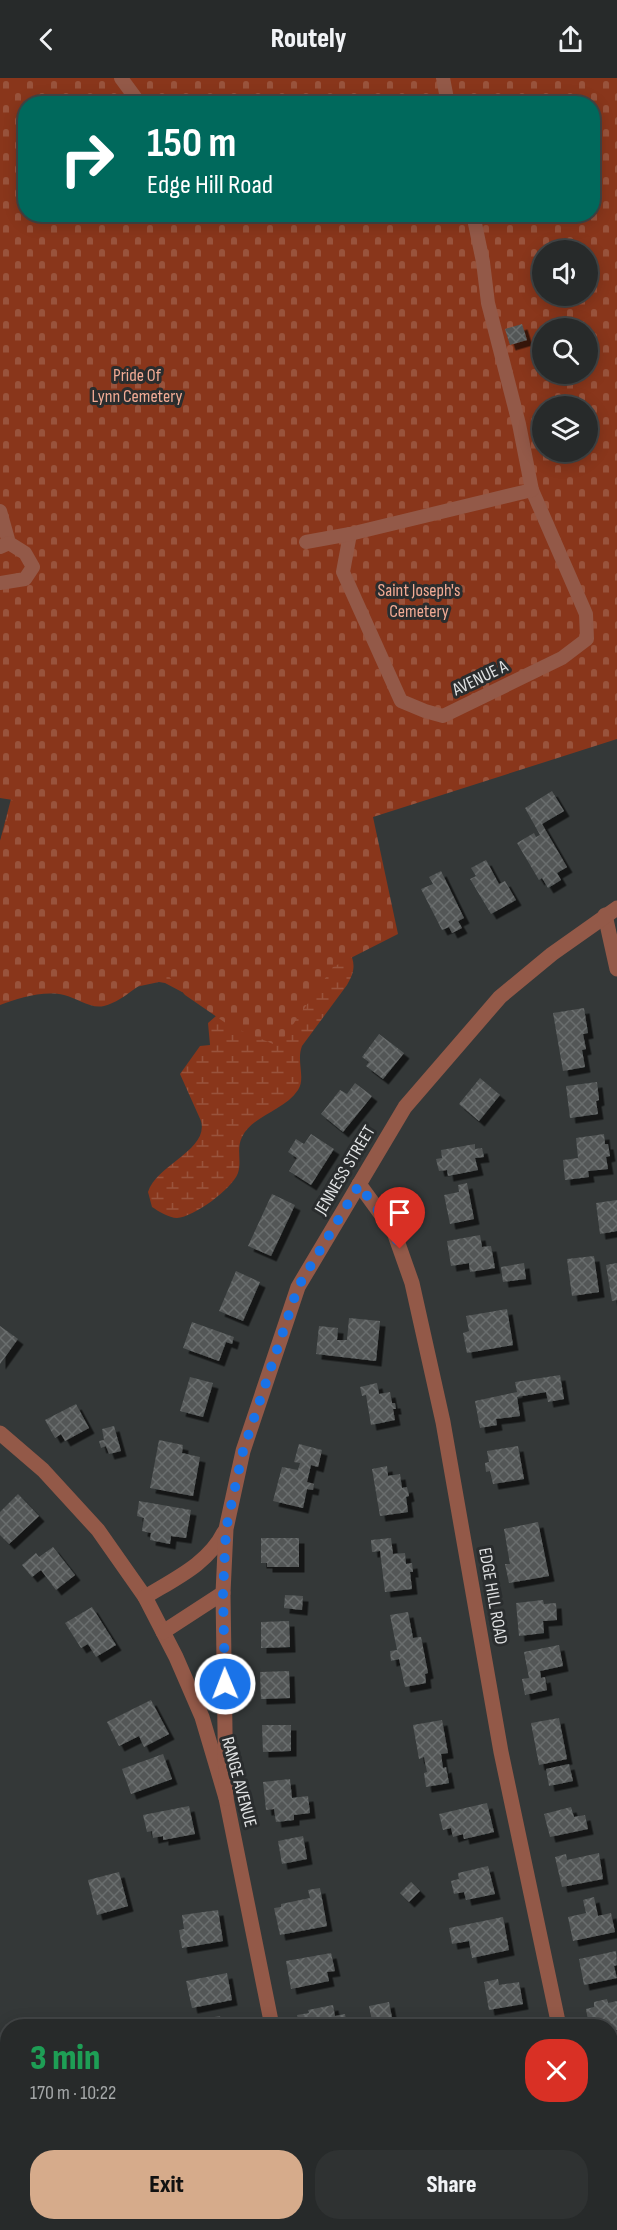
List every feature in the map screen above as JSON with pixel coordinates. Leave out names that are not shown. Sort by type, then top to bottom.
[{"type":"street","points":[[611,911],[617,969]]},
{"type":"street","name":"JENNESS STREET","points":[[226,1798],[223,1593],[226,1529],[243,1451],[298,1287],[405,1107],[500,997],[552,954],[611,911]]},
{"type":"street","name":"EDGE HILL ROAD","points":[[359,1185],[394,1232],[412,1283],[443,1422],[501,1752],[558,2019]]},
{"type":"street","name":"RANGE AVENUE","points":[[0,1433],[43,1470],[92,1522],[145,1597],[163,1632],[202,1717],[226,1798],[271,2019]]},
{"type":"street","name":"JENNESS STREET","points":[[145,1597],[200,1563],[220,1541],[226,1529]]},
{"type":"street","points":[[163,1632],[223,1593]]},
{"type":"lane","points":[[121,78],[134,96]]},
{"type":"lane","points":[[443,78],[446,96]]},
{"type":"lane","name":"AVENUE A","points":[[350,534],[343,572],[401,701],[443,716],[562,658],[587,639],[586,614],[532,490],[519,424],[488,303],[475,222]]},
{"type":"lane","points":[[306,542],[350,534],[532,490]]},
{"type":"lane","points":[[0,511],[5,545],[25,553],[33,567],[25,579],[0,584]]},
{"type":"green space","name":"Saint Joseph's Cemetery","points":[[0,78],[617,78],[617,739],[373,817],[398,934],[333,967],[278,1046],[230,1026],[185,995],[165,972],[149,979],[120,999],[99,1007],[64,995],[48,993],[23,997],[0,1005],[0,842],[13,800],[0,798]]},
{"type":"green space","points":[[11,799],[348,949],[351,954],[354,967],[350,980],[302,1046],[300,1052],[301,1080],[298,1090],[285,1103],[253,1123],[247,1130],[240,1142],[238,1173],[221,1194],[193,1213],[177,1218],[164,1214],[152,1207],[148,1192],[161,1173],[190,1149],[201,1131],[201,1121],[180,1074],[200,1046],[210,1045],[208,1023],[216,1016],[190,989],[182,992],[159,982],[131,988],[0,991],[0,841]]},
{"type":"building","points":[[522,324],[527,340],[510,345],[505,329]]},
{"type":"building","points":[[552,791],[564,811],[542,824],[567,867],[557,873],[561,880],[548,888],[542,878],[539,880],[517,843],[534,833],[536,837],[540,835],[525,808]]},
{"type":"building","points":[[486,860],[499,884],[505,881],[516,900],[491,914],[470,879],[476,876],[471,868]]},
{"type":"building","points":[[441,871],[464,918],[458,921],[462,928],[452,933],[449,927],[442,930],[421,889],[433,884],[429,877]]},
{"type":"building","points":[[584,1008],[588,1033],[583,1034],[586,1049],[582,1050],[585,1067],[563,1071],[553,1013]]},
{"type":"building","points":[[379,1034],[404,1053],[383,1079],[366,1066],[369,1062],[362,1057]]},
{"type":"building","points":[[480,1078],[500,1095],[479,1121],[459,1104]]},
{"type":"building","points":[[597,1082],[598,1114],[570,1118],[566,1086]]},
{"type":"building","points":[[355,1083],[372,1096],[343,1132],[321,1114],[340,1090],[347,1094]]},
{"type":"building","points":[[311,1134],[334,1149],[311,1185],[289,1171],[297,1158],[288,1152],[296,1139],[304,1144]]},
{"type":"building","points":[[604,1134],[610,1156],[606,1157],[608,1169],[588,1171],[589,1177],[565,1180],[563,1160],[578,1158],[576,1138]]},
{"type":"building","points":[[475,1144],[475,1149],[482,1148],[484,1157],[475,1158],[478,1170],[448,1176],[447,1170],[439,1171],[436,1159],[442,1158],[441,1150]]},
{"type":"building","points":[[467,1183],[474,1219],[450,1224],[444,1195],[459,1192],[458,1185]]},
{"type":"building","points":[[272,1194],[295,1205],[271,1256],[248,1246]]},
{"type":"building","points":[[617,1200],[617,1231],[600,1234],[596,1203]]},
{"type":"building","points":[[480,1235],[482,1247],[491,1246],[495,1268],[470,1272],[469,1263],[451,1266],[447,1241]]},
{"type":"building","points":[[594,1256],[599,1292],[572,1296],[567,1259]]},
{"type":"building","points":[[524,1263],[526,1279],[503,1282],[501,1267]]},
{"type":"building","points":[[617,1263],[617,1300],[612,1301],[606,1265]]},
{"type":"building","points":[[236,1271],[260,1282],[243,1321],[219,1311]]},
{"type":"building","points":[[507,1309],[513,1345],[467,1353],[463,1333],[469,1331],[466,1316]]},
{"type":"building","points":[[349,1318],[380,1321],[376,1361],[316,1354],[319,1326],[338,1328],[337,1340],[347,1340]]},
{"type":"building","points":[[192,1322],[234,1337],[232,1344],[226,1342],[219,1361],[183,1348]]},
{"type":"building","points":[[0,1326],[18,1339],[0,1364]]},
{"type":"building","points":[[560,1375],[564,1399],[548,1402],[546,1392],[517,1397],[520,1416],[496,1419],[497,1425],[480,1428],[475,1401],[517,1392],[515,1382]]},
{"type":"building","points":[[190,1377],[213,1383],[203,1417],[180,1411]]},
{"type":"building","points":[[377,1383],[379,1394],[390,1392],[392,1403],[395,1403],[396,1409],[393,1409],[395,1420],[371,1425],[366,1395],[362,1396],[360,1387]]},
{"type":"building","points":[[76,1404],[89,1428],[65,1441],[61,1434],[55,1438],[45,1420]]},
{"type":"building","points":[[114,1426],[121,1451],[109,1454],[106,1446],[101,1448],[99,1441],[104,1440],[102,1429]]},
{"type":"building","points":[[159,1440],[183,1445],[182,1453],[200,1457],[193,1496],[150,1488]]},
{"type":"building","points":[[299,1444],[322,1450],[318,1467],[311,1465],[307,1482],[314,1484],[313,1490],[307,1489],[303,1508],[273,1501],[282,1467],[298,1470],[300,1463],[294,1462]]},
{"type":"building","points":[[518,1446],[524,1479],[493,1484],[490,1471],[486,1472],[485,1463],[489,1462],[487,1451]]},
{"type":"building","points":[[387,1466],[388,1476],[400,1474],[402,1488],[407,1487],[408,1512],[380,1516],[372,1469]]},
{"type":"building","points":[[18,1494],[39,1516],[9,1544],[0,1535],[0,1512]]},
{"type":"building","points":[[139,1501],[191,1510],[186,1538],[171,1536],[170,1544],[150,1540],[151,1533],[142,1531],[144,1518],[137,1516]]},
{"type":"building","points":[[538,1522],[549,1576],[509,1583],[505,1564],[510,1564],[504,1529]]},
{"type":"building","points":[[261,1538],[299,1538],[299,1567],[267,1567],[267,1563],[261,1563]]},
{"type":"building","points":[[391,1538],[393,1554],[405,1553],[406,1564],[412,1563],[413,1572],[410,1572],[412,1589],[385,1592],[380,1551],[372,1552],[371,1540]]},
{"type":"building","points":[[53,1547],[75,1575],[56,1590],[41,1570],[32,1577],[22,1565],[36,1553],[39,1557]]},
{"type":"building","points":[[285,1595],[303,1596],[302,1610],[284,1608]]},
{"type":"building","points":[[543,1600],[544,1604],[556,1603],[557,1620],[543,1621],[544,1633],[519,1636],[516,1603]]},
{"type":"building","points":[[92,1607],[116,1645],[96,1657],[88,1644],[81,1648],[65,1623]]},
{"type":"building","points":[[408,1612],[413,1638],[421,1637],[428,1673],[425,1674],[426,1683],[405,1687],[399,1659],[391,1661],[390,1651],[397,1650],[390,1615]]},
{"type":"building","points":[[289,1621],[290,1647],[261,1648],[261,1622]]},
{"type":"building","points":[[559,1645],[563,1666],[540,1671],[541,1678],[545,1677],[547,1690],[525,1695],[522,1679],[529,1678],[524,1652]]},
{"type":"building","points":[[289,1671],[290,1698],[261,1699],[260,1672]]},
{"type":"building","points":[[151,1700],[169,1734],[144,1747],[139,1736],[119,1746],[107,1722]]},
{"type":"building","points":[[559,1718],[567,1759],[539,1765],[531,1723]]},
{"type":"building","points":[[442,1720],[448,1753],[441,1754],[449,1783],[426,1787],[424,1773],[427,1772],[424,1757],[419,1759],[413,1725]]},
{"type":"building","points":[[262,1725],[291,1725],[291,1751],[263,1752]]},
{"type":"building","points":[[163,1754],[172,1779],[131,1794],[122,1769]]},
{"type":"building","points":[[569,1764],[573,1781],[549,1786],[546,1769]]},
{"type":"building","points":[[290,1779],[292,1798],[308,1796],[310,1813],[294,1815],[294,1820],[276,1822],[274,1809],[266,1810],[263,1782]]},
{"type":"building","points":[[487,1803],[494,1832],[464,1839],[463,1834],[453,1837],[451,1828],[443,1830],[439,1814]]},
{"type":"building","points":[[189,1806],[195,1834],[163,1840],[163,1836],[153,1838],[152,1831],[147,1832],[143,1815]]},
{"type":"building","points":[[571,1807],[574,1817],[585,1815],[588,1829],[550,1837],[544,1814]]},
{"type":"building","points":[[303,1836],[307,1859],[282,1864],[278,1841]]},
{"type":"building","points":[[599,1853],[603,1879],[562,1887],[555,1857],[566,1854],[567,1860]]},
{"type":"building","points":[[488,1866],[495,1894],[466,1900],[464,1892],[454,1894],[451,1881],[459,1879],[458,1873]]},
{"type":"building","points":[[119,1872],[128,1906],[97,1915],[88,1880]]},
{"type":"building","points":[[411,1882],[420,1891],[409,1902],[400,1893]]},
{"type":"building","points":[[320,1888],[327,1926],[280,1935],[274,1908],[281,1907],[281,1904],[310,1898],[308,1890]]},
{"type":"building","points":[[594,1897],[598,1916],[611,1913],[615,1932],[573,1941],[568,1917],[586,1913],[583,1900]]},
{"type":"building","points":[[218,1910],[223,1941],[182,1948],[179,1930],[184,1929],[182,1915]]},
{"type":"building","points":[[503,1917],[509,1950],[472,1958],[469,1941],[452,1944],[449,1928]]},
{"type":"building","points":[[616,1951],[617,1965],[614,1966],[617,1978],[584,1985],[579,1959]]},
{"type":"building","points":[[331,1953],[335,1971],[327,1972],[329,1981],[291,1989],[286,1961]]},
{"type":"building","points":[[227,1973],[232,2000],[192,2008],[186,1981]]},
{"type":"building","points":[[498,1979],[499,1985],[519,1982],[523,2004],[489,2010],[484,1982]]},
{"type":"building","points":[[607,1999],[608,2003],[617,2001],[617,2019],[588,2019],[586,2009],[594,2007],[594,2002]]},
{"type":"building","points":[[389,2002],[392,2019],[372,2019],[369,2006]]},
{"type":"building","points":[[333,2005],[335,2016],[345,2014],[346,2019],[298,2019],[297,2015],[309,2013],[308,2010]]},
{"type":"building","points":[[220,2016],[221,2019],[203,2019]]},
{"type":"route","points":[[225,1684],[223,1593],[226,1529],[243,1451],[298,1287],[359,1185],[394,1232],[400,1249]]},
{"type":"park label","name":"Pride Of Lynn Cemetery","points":[[137,385]]}]
